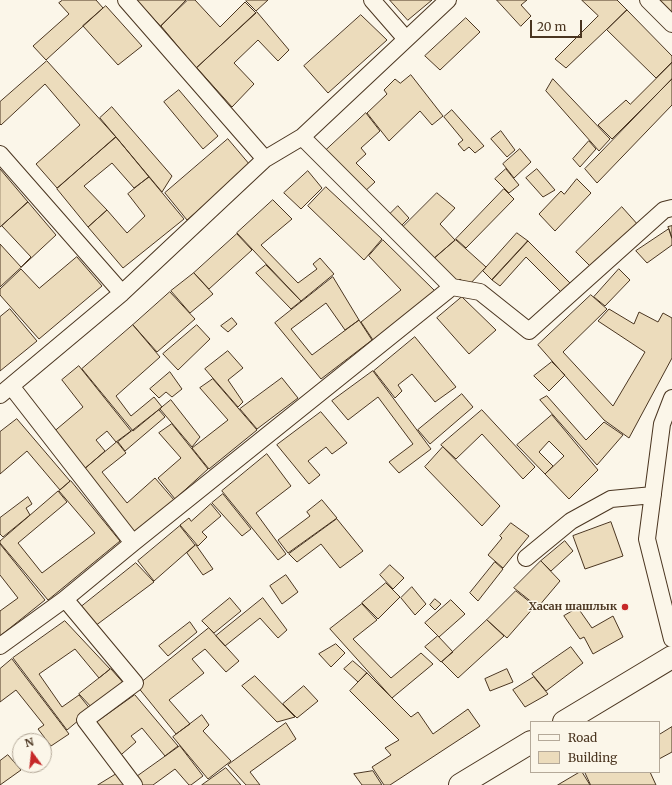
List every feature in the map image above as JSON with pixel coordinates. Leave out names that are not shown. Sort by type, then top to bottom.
[{"type":"main road","points":[[566,721],[672,657]]},
{"type":"main road","points":[[460,785],[530,743]]},
{"type":"street","points":[[126,0],[265,159]]},
{"type":"street","points":[[372,0],[406,39]]},
{"type":"street","points":[[133,543],[5,390],[122,293],[265,159],[302,137],[448,0]]},
{"type":"street","points":[[648,0],[672,24]]},
{"type":"street","points":[[302,137],[452,287],[480,292],[529,332],[664,210],[672,208]]},
{"type":"street","points":[[0,154],[122,293]]},
{"type":"street","points":[[0,646],[65,599],[452,287]]},
{"type":"street","points":[[672,398],[662,424],[647,540],[672,640]]},
{"type":"street","points":[[526,558],[571,521],[611,500],[653,495]]},
{"type":"street","points":[[65,599],[136,683],[85,720],[134,785]]},
{"type":"building","points":[[63,0],[96,0],[103,8],[46,60],[33,46],[69,14],[59,3]]},
{"type":"building","points":[[137,0],[186,0],[161,26]]},
{"type":"building","points":[[188,0],[195,0],[220,27],[245,2],[256,13],[196,68],[161,26]]},
{"type":"building","points":[[268,0],[256,11],[246,1]]},
{"type":"building","points":[[390,0],[432,0],[408,20]]},
{"type":"building","points":[[497,0],[527,0],[521,5],[531,16],[521,26]]},
{"type":"building","points":[[582,0],[617,0],[627,10],[566,68],[555,59],[598,16]]},
{"type":"building","points":[[656,0],[672,0],[672,13]]},
{"type":"building","points":[[106,6],[142,46],[118,65],[83,26]]},
{"type":"building","points":[[627,10],[672,56],[672,62],[656,78],[607,30]]},
{"type":"building","points":[[257,12],[289,50],[278,61],[258,40],[234,63],[254,84],[232,107],[197,68]]},
{"type":"building","points":[[361,15],[387,40],[328,93],[304,66]]},
{"type":"building","points":[[466,18],[480,32],[440,70],[425,56]]},
{"type":"building","points":[[47,61],[116,137],[57,188],[36,164],[80,125],[45,84],[1,125],[0,124],[0,102]]},
{"type":"building","points":[[672,63],[672,79],[612,139],[598,125],[626,100],[630,104]]},
{"type":"building","points":[[411,75],[443,116],[432,125],[420,111],[389,141],[367,113],[387,94],[384,90],[395,79],[400,83]]},
{"type":"building","points":[[553,79],[610,139],[599,151],[546,91]]},
{"type":"building","points":[[672,79],[672,105],[597,183],[585,169]]},
{"type":"building","points":[[179,90],[218,136],[203,149],[164,102]]},
{"type":"building","points":[[112,107],[172,176],[162,192],[100,118]]},
{"type":"building","points":[[452,110],[484,146],[475,153],[469,147],[464,151],[458,144],[463,140],[444,117]]},
{"type":"building","points":[[366,113],[380,131],[361,148],[366,154],[356,163],[375,182],[363,193],[323,153]]},
{"type":"building","points":[[501,131],[515,150],[507,157],[491,139]]},
{"type":"building","points":[[116,137],[149,177],[134,188],[112,163],[84,186],[107,210],[88,227],[57,189]]},
{"type":"building","points":[[228,139],[250,165],[187,220],[165,193]]},
{"type":"building","points":[[589,141],[596,149],[580,167],[573,159]]},
{"type":"building","points":[[520,149],[531,162],[514,178],[503,164]]},
{"type":"building","points":[[0,169],[28,202],[0,227]]},
{"type":"building","points":[[506,169],[519,185],[509,193],[495,179]]},
{"type":"building","points":[[537,169],[555,190],[543,197],[526,178]]},
{"type":"building","points":[[308,171],[322,188],[301,209],[284,193]]},
{"type":"building","points":[[149,177],[184,219],[123,268],[88,227],[107,210],[127,233],[145,216],[128,194]]},
{"type":"building","points":[[577,179],[591,193],[555,231],[539,214],[561,191],[564,194]]},
{"type":"building","points":[[326,187],[382,239],[364,260],[308,206]]},
{"type":"building","points":[[504,189],[514,199],[466,248],[456,239]]},
{"type":"building","points":[[437,193],[455,208],[440,224],[455,240],[430,262],[399,231]]},
{"type":"building","points":[[273,200],[292,219],[261,245],[298,283],[317,269],[313,264],[320,258],[334,274],[301,301],[237,233]]},
{"type":"building","points":[[28,202],[56,235],[0,287],[0,244],[21,267],[31,257],[2,226]]},
{"type":"building","points":[[398,206],[409,218],[398,229],[387,217]]},
{"type":"building","points":[[622,207],[639,226],[593,269],[576,252]]},
{"type":"building","points":[[672,226],[672,238],[668,227]]},
{"type":"building","points":[[669,229],[672,245],[647,263],[636,251]]},
{"type":"building","points":[[517,233],[528,241],[492,280],[483,271]]},
{"type":"building","points":[[237,234],[252,250],[209,289],[194,273]]},
{"type":"building","points":[[383,240],[435,291],[373,340],[361,322],[401,290],[369,256]]},
{"type":"building","points":[[456,240],[486,267],[468,286],[460,279],[453,286],[430,262]]},
{"type":"building","points":[[528,241],[572,285],[563,294],[526,257],[500,286],[492,280]]},
{"type":"building","points":[[77,257],[102,286],[39,339],[0,295],[0,289],[21,269],[39,288]]},
{"type":"building","points":[[266,265],[301,301],[291,309],[256,273]]},
{"type":"building","points":[[619,269],[630,280],[605,306],[594,297]]},
{"type":"building","points":[[194,273],[213,294],[190,313],[171,291]]},
{"type":"building","points":[[333,277],[372,340],[321,379],[275,323]],"holes":[[[326,303],[345,330],[359,320],[312,355],[291,329]]]},
{"type":"building","points":[[170,292],[195,319],[157,352],[133,325]]},
{"type":"building","points":[[591,295],[607,309],[563,352],[613,406],[645,352],[598,321],[609,309],[634,324],[639,312],[658,322],[663,313],[672,318],[672,358],[629,438],[604,420],[538,345]]},
{"type":"building","points":[[462,297],[496,330],[469,354],[437,318]]},
{"type":"building","points":[[10,309],[37,341],[0,371],[0,317]]},
{"type":"building","points":[[232,318],[237,324],[228,332],[221,326]]},
{"type":"building","points":[[133,325],[160,357],[116,396],[131,416],[154,397],[162,407],[133,431],[82,369]]},
{"type":"building","points":[[197,325],[210,339],[178,370],[163,354]]},
{"type":"building","points":[[415,337],[456,387],[435,402],[412,374],[398,385],[402,391],[395,398],[374,371]]},
{"type":"building","points":[[228,351],[243,368],[228,380],[243,402],[238,407],[205,369]]},
{"type":"building","points":[[552,362],[565,375],[549,391],[534,376]]},
{"type":"building","points":[[79,366],[131,431],[116,442],[107,431],[96,440],[105,451],[81,472],[51,434],[83,407],[62,380]]},
{"type":"building","points":[[373,371],[431,449],[399,473],[389,462],[413,444],[378,397],[348,420],[332,401]]},
{"type":"building","points":[[170,372],[182,389],[172,397],[166,392],[159,398],[150,389]]},
{"type":"building","points":[[282,378],[298,398],[257,429],[240,409]]},
{"type":"building","points":[[213,379],[257,430],[209,469],[192,448],[228,420],[200,388]]},
{"type":"building","points":[[462,394],[473,407],[430,444],[418,430]]},
{"type":"building","points":[[547,396],[586,440],[604,422],[623,435],[597,465],[540,400]]},
{"type":"building","points":[[171,400],[200,437],[192,447],[160,409]]},
{"type":"building","points":[[159,410],[165,417],[125,451],[118,442]]},
{"type":"building","points":[[482,410],[535,467],[523,479],[482,434],[456,459],[441,445]]},
{"type":"building","points":[[321,412],[347,443],[332,454],[326,447],[308,461],[320,475],[309,484],[277,445]]},
{"type":"building","points":[[552,415],[598,470],[569,499],[517,445]],"holes":[[[549,441],[564,456],[545,474],[553,466],[539,452]]]},
{"type":"building","points":[[17,419],[70,481],[60,490],[27,451],[0,474],[0,432]]},
{"type":"building","points":[[172,424],[208,469],[175,499],[158,478],[181,458],[159,433]]},
{"type":"building","points":[[117,442],[126,453],[102,472],[127,503],[155,478],[174,500],[131,536],[81,472]]},
{"type":"building","points":[[443,447],[500,506],[482,526],[425,467]]},
{"type":"building","points":[[267,454],[291,486],[256,513],[286,554],[278,560],[222,491]]},
{"type":"building","points":[[71,481],[120,541],[48,600],[0,543],[0,541],[58,491],[67,502],[18,543],[42,573],[95,533],[59,491]]},
{"type":"building","points":[[223,494],[251,529],[242,536],[212,503]]},
{"type":"building","points":[[28,497],[32,504],[26,508],[30,515],[3,537],[0,534],[0,518]]},
{"type":"building","points":[[322,500],[337,518],[288,553],[278,540],[310,516],[307,512]]},
{"type":"building","points":[[211,504],[221,516],[202,532],[207,537],[198,546],[180,525],[189,518],[191,521]]},
{"type":"building","points":[[337,519],[363,551],[340,568],[321,544],[297,562],[289,554]]},
{"type":"building","points":[[611,522],[623,556],[585,569],[573,536]]},
{"type":"building","points":[[511,523],[529,536],[503,568],[488,555],[502,538],[500,536]]},
{"type":"building","points":[[180,526],[195,545],[154,581],[138,561]]},
{"type":"building","points":[[565,541],[573,551],[551,571],[541,561]]},
{"type":"building","points":[[0,544],[45,600],[0,636],[0,611],[18,598],[0,575]]},
{"type":"building","points":[[196,545],[213,569],[203,575],[187,553]]},
{"type":"building","points":[[541,561],[560,581],[538,607],[514,588]]},
{"type":"building","points":[[495,562],[503,569],[478,601],[470,593]]},
{"type":"building","points":[[136,563],[154,582],[91,629],[76,611]]},
{"type":"building","points":[[390,565],[404,578],[393,589],[380,575]]},
{"type":"building","points":[[286,575],[298,592],[282,604],[270,586]]},
{"type":"building","points":[[386,583],[400,597],[378,619],[362,603]]},
{"type":"building","points":[[412,587],[426,604],[415,615],[401,598]]},
{"type":"building","points":[[516,591],[535,606],[507,638],[487,620]]},
{"type":"building","points":[[230,598],[241,611],[214,633],[202,621]]},
{"type":"building","points":[[263,598],[287,630],[278,638],[260,618],[225,646],[216,636]]},
{"type":"building","points":[[435,599],[441,604],[435,610],[430,605]]},
{"type":"building","points":[[451,600],[465,614],[439,637],[425,623]]},
{"type":"building","points":[[362,604],[377,620],[353,639],[391,678],[421,653],[433,664],[392,698],[330,629]]},
{"type":"building","points":[[578,608],[592,628],[613,616],[623,637],[593,654],[584,637],[580,639],[564,616]]},
{"type":"building","points":[[487,620],[504,636],[458,678],[442,662]]},
{"type":"building","points":[[65,621],[110,669],[99,678],[75,649],[39,674],[62,707],[79,695],[91,710],[67,730],[13,658]]},
{"type":"building","points":[[190,622],[197,632],[168,656],[159,646]]},
{"type":"building","points":[[209,628],[239,661],[226,672],[205,649],[192,659],[204,673],[169,700],[190,724],[176,734],[137,686]]},
{"type":"building","points":[[438,636],[453,652],[441,662],[425,647]]},
{"type":"building","points":[[336,644],[345,653],[331,667],[319,654]]},
{"type":"building","points":[[571,647],[583,663],[546,691],[532,674]]},
{"type":"building","points":[[12,659],[69,734],[52,745],[52,733],[41,733],[38,729],[44,725],[16,690],[0,702],[0,669]]},
{"type":"building","points":[[353,661],[367,673],[358,682],[344,669]]},
{"type":"building","points":[[111,669],[127,687],[95,711],[79,694]]},
{"type":"building","points":[[507,669],[513,682],[490,691],[485,679]]},
{"type":"building","points":[[367,673],[411,717],[418,712],[433,734],[468,709],[480,726],[390,785],[384,785],[372,767],[391,755],[385,748],[399,740],[350,691]]},
{"type":"building","points":[[255,676],[295,717],[277,722],[242,686]]},
{"type":"building","points":[[534,677],[548,694],[525,707],[513,690]]},
{"type":"building","points":[[304,686],[318,701],[297,718],[283,704]]},
{"type":"building","points":[[135,695],[178,746],[165,756],[142,728],[131,736],[136,742],[116,759],[93,725]]},
{"type":"building","points":[[202,715],[209,725],[203,731],[231,761],[208,779],[173,737]]},
{"type":"building","points":[[286,723],[296,739],[250,772],[260,785],[246,785],[228,765]]},
{"type":"building","points":[[672,727],[672,752],[660,758],[660,734]]},
{"type":"building","points":[[180,746],[203,776],[189,785],[175,769],[153,785],[140,785],[135,778]]},
{"type":"building","points":[[8,755],[12,760],[12,773],[17,773],[0,785],[0,761]]},
{"type":"building","points":[[226,768],[241,785],[202,785]]},
{"type":"building","points":[[373,771],[382,785],[362,785],[354,774]]},
{"type":"building","points":[[118,773],[128,785],[98,785]]},
{"type":"building","points":[[578,773],[583,773],[590,785],[558,785]]},
{"type":"building","points":[[585,773],[650,773],[656,785],[591,785]]},
{"type":"place","name":"Хасан шашлык","points":[[625,607]]}]
